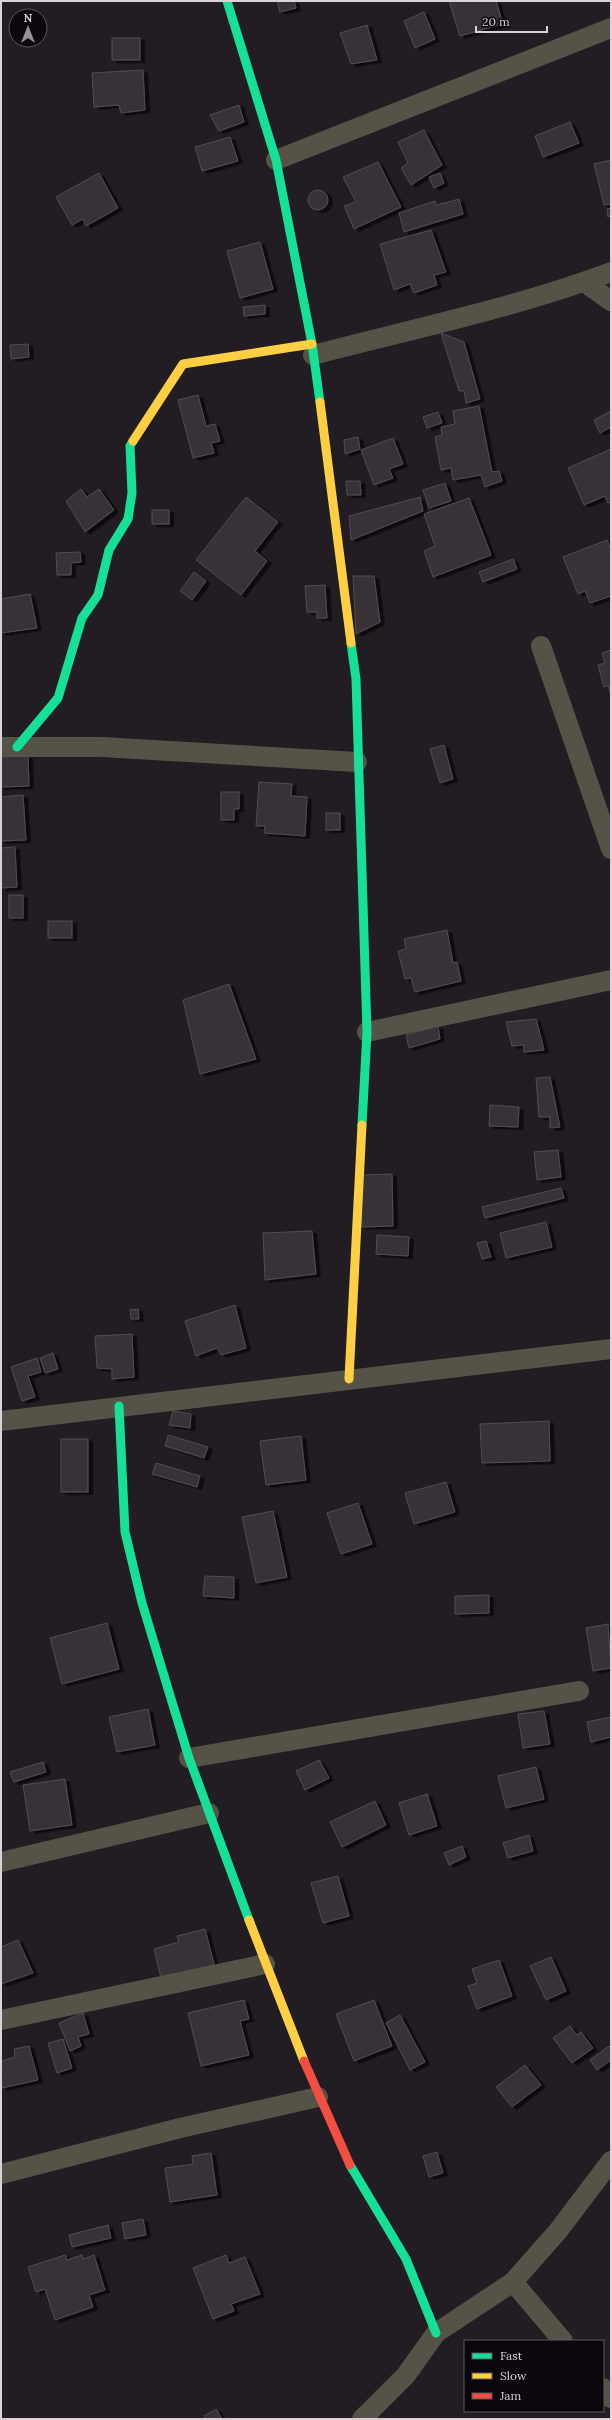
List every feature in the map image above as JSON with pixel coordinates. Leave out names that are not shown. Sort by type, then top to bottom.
[{"type":"street","points":[[227,1],[276,160],[312,350],[356,679],[357,762],[362,840],[367,1032],[349,1379]]},
{"type":"street","points":[[276,160],[611,28]]},
{"type":"street","points":[[9,747],[58,698],[82,618],[98,595],[109,550],[128,519],[132,493],[130,446],[183,364],[312,350],[459,317],[584,282],[611,272]]},
{"type":"street","points":[[584,282],[611,301]]},
{"type":"street","points":[[541,646],[611,849]]},
{"type":"street","points":[[9,747],[102,747],[357,762]]},
{"type":"street","points":[[367,1032],[611,980]]},
{"type":"street","points":[[1,1421],[611,1349]]},
{"type":"street","points":[[119,1406],[125,1532],[142,1603],[188,1758],[265,1964],[318,2097],[350,2166],[406,2259],[436,2333]]},
{"type":"street","points":[[188,1758],[579,1691]]},
{"type":"street","points":[[1,1862],[208,1813]]},
{"type":"street","points":[[1,2020],[265,1964]]},
{"type":"street","points":[[1,2174],[180,2128],[318,2097]]},
{"type":"street","points":[[362,2419],[406,2375],[436,2333],[513,2282],[558,2231],[611,2161]]},
{"type":"street","points":[[513,2282],[562,2340]]},
{"type":"street","points":[[604,2389],[611,2398]]},
{"type":"building","points":[[277,1],[294,1],[296,8],[280,12]]},
{"type":"building","points":[[449,1],[496,1],[503,24],[460,36]]},
{"type":"building","points":[[424,12],[435,39],[415,48],[404,21]]},
{"type":"building","points":[[367,25],[377,60],[351,64],[340,33]]},
{"type":"building","points":[[112,38],[140,38],[140,60],[112,60]]},
{"type":"building","points":[[143,70],[145,110],[121,113],[119,105],[94,107],[92,73]]},
{"type":"building","points":[[239,105],[244,122],[219,131],[210,115]]},
{"type":"building","points":[[570,122],[579,143],[543,157],[535,136]]},
{"type":"building","points":[[424,130],[442,165],[411,185],[401,168],[408,163],[398,142]]},
{"type":"building","points":[[230,137],[238,161],[202,171],[195,147]]},
{"type":"building","points":[[611,160],[611,204],[604,205],[594,164]]},
{"type":"building","points":[[378,162],[401,207],[354,229],[344,206],[356,202],[343,177]]},
{"type":"building","points":[[99,173],[118,208],[86,226],[83,219],[72,225],[56,197]]},
{"type":"building","points":[[440,173],[444,183],[434,188],[429,177]]},
{"type":"building","points":[[318,190],[325,193],[328,200],[325,207],[318,210],[311,207],[308,200],[311,193]]},
{"type":"building","points":[[459,199],[463,214],[404,232],[399,213],[435,201],[437,205]]},
{"type":"building","points":[[611,208],[611,216],[608,217],[607,209]]},
{"type":"building","points":[[431,230],[446,272],[434,275],[437,285],[414,293],[410,284],[394,290],[380,244]]},
{"type":"building","points":[[260,242],[273,289],[240,298],[227,251]]},
{"type":"building","points":[[265,305],[265,314],[244,316],[243,307]]},
{"type":"building","points":[[441,333],[464,342],[480,399],[466,403],[464,391],[459,391]]},
{"type":"building","points":[[28,344],[29,357],[11,359],[10,345]]},
{"type":"building","points":[[198,395],[206,426],[215,424],[220,441],[211,443],[214,453],[193,458],[178,400]]},
{"type":"building","points":[[479,406],[492,472],[499,471],[502,481],[485,487],[481,475],[453,480],[451,468],[441,470],[435,437],[442,435],[441,427],[455,424],[453,411]]},
{"type":"building","points":[[611,411],[611,427],[600,433],[594,420]]},
{"type":"building","points":[[438,412],[442,423],[427,428],[423,417]]},
{"type":"building","points":[[358,437],[360,449],[345,454],[344,440]]},
{"type":"building","points":[[393,438],[403,464],[389,469],[393,478],[374,485],[361,450]]},
{"type":"building","points":[[611,449],[611,502],[608,503],[605,496],[584,505],[568,468]]},
{"type":"building","points":[[346,481],[360,481],[361,495],[347,495]]},
{"type":"building","points":[[445,483],[451,501],[429,508],[423,490]]},
{"type":"building","points":[[81,489],[87,497],[99,489],[114,510],[85,532],[66,501]]},
{"type":"building","points":[[246,497],[278,522],[255,551],[267,561],[241,595],[196,560]]},
{"type":"building","points":[[420,497],[423,511],[351,540],[349,516]]},
{"type":"building","points":[[469,498],[491,555],[433,577],[424,551],[435,546],[424,514]]},
{"type":"building","points":[[152,510],[169,510],[169,524],[152,524]]},
{"type":"building","points":[[607,540],[611,550],[611,596],[590,603],[585,591],[578,594],[563,557]]},
{"type":"building","points":[[80,552],[81,562],[71,563],[71,575],[57,575],[56,553]]},
{"type":"building","points":[[513,559],[517,569],[483,582],[479,572]]},
{"type":"building","points":[[194,572],[206,581],[192,600],[180,591]]},
{"type":"building","points":[[353,576],[374,576],[380,622],[356,634]]},
{"type":"building","points":[[325,585],[327,618],[317,618],[317,612],[307,612],[305,586]]},
{"type":"building","points":[[30,594],[37,628],[1,633],[1,599]]},
{"type":"building","points":[[611,650],[611,695],[608,686],[604,687],[598,665],[605,663],[602,653]]},
{"type":"building","points":[[444,745],[453,779],[440,783],[430,749]]},
{"type":"building","points":[[28,756],[29,786],[1,787],[1,757]]},
{"type":"building","points":[[259,782],[292,784],[291,796],[307,797],[305,836],[264,833],[265,826],[256,826]]},
{"type":"building","points":[[221,792],[239,792],[239,809],[234,809],[234,820],[221,820]]},
{"type":"building","points":[[23,795],[26,840],[1,841],[1,797]]},
{"type":"building","points":[[326,813],[340,813],[340,830],[326,830]]},
{"type":"building","points":[[15,847],[17,887],[1,888],[1,848]]},
{"type":"building","points":[[9,895],[23,895],[23,918],[9,918]]},
{"type":"building","points":[[48,921],[72,921],[72,938],[48,938]]},
{"type":"building","points":[[447,930],[453,963],[457,962],[461,981],[415,992],[411,978],[405,979],[398,951],[406,949],[404,939]]},
{"type":"building","points":[[229,984],[256,1059],[200,1074],[183,1000]]},
{"type":"building","points":[[536,1019],[544,1050],[524,1052],[524,1045],[512,1046],[506,1022]]},
{"type":"building","points":[[438,1026],[440,1039],[409,1048],[406,1035]]},
{"type":"building","points":[[550,1077],[560,1127],[550,1128],[550,1117],[539,1117],[536,1078]]},
{"type":"building","points":[[490,1105],[519,1107],[518,1127],[489,1126]]},
{"type":"building","points":[[558,1150],[561,1177],[537,1180],[534,1152]]},
{"type":"building","points":[[392,1174],[393,1226],[362,1227],[360,1175]]},
{"type":"building","points":[[561,1188],[564,1198],[485,1218],[482,1207]]},
{"type":"building","points":[[546,1222],[552,1247],[506,1258],[500,1233]]},
{"type":"building","points":[[312,1231],[316,1274],[265,1280],[263,1233]]},
{"type":"building","points":[[377,1235],[409,1237],[408,1256],[376,1254]]},
{"type":"building","points":[[486,1241],[491,1257],[482,1259],[477,1243]]},
{"type":"building","points":[[235,1305],[246,1348],[221,1355],[217,1348],[196,1356],[185,1321]]},
{"type":"building","points":[[138,1309],[139,1319],[131,1319],[130,1310]]},
{"type":"building","points":[[132,1334],[134,1377],[112,1379],[112,1369],[97,1368],[95,1336]]},
{"type":"building","points":[[53,1353],[58,1369],[45,1373],[40,1358]]},
{"type":"building","points":[[37,1358],[41,1372],[28,1376],[35,1397],[22,1401],[11,1367]]},
{"type":"building","points":[[173,1411],[191,1414],[190,1428],[169,1425]]},
{"type":"building","points":[[549,1421],[550,1461],[482,1463],[480,1424]]},
{"type":"building","points":[[168,1435],[208,1447],[204,1458],[165,1446]]},
{"type":"building","points":[[301,1436],[306,1480],[266,1485],[260,1441]]},
{"type":"building","points":[[61,1439],[88,1439],[88,1492],[61,1492]]},
{"type":"building","points":[[156,1463],[200,1476],[197,1487],[152,1474]]},
{"type":"building","points":[[446,1482],[455,1512],[414,1524],[405,1493]]},
{"type":"building","points":[[358,1503],[372,1544],[341,1554],[327,1513]]},
{"type":"building","points":[[273,1511],[287,1577],[256,1583],[242,1517]]},
{"type":"building","points":[[205,1576],[234,1577],[234,1598],[203,1596]]},
{"type":"building","points":[[489,1595],[489,1613],[455,1614],[455,1596]]},
{"type":"building","points":[[107,1623],[119,1669],[62,1684],[50,1638]]},
{"type":"building","points":[[608,1624],[611,1668],[593,1671],[586,1628]]},
{"type":"building","points":[[148,1709],[155,1745],[117,1752],[109,1717]]},
{"type":"building","points":[[544,1711],[550,1744],[523,1748],[518,1714]]},
{"type":"building","points":[[611,1717],[611,1737],[591,1742],[587,1722]]},
{"type":"building","points":[[319,1760],[329,1778],[305,1790],[296,1771]]},
{"type":"building","points":[[43,1762],[46,1772],[14,1782],[10,1772]]},
{"type":"building","points":[[536,1767],[544,1799],[506,1808],[498,1776]]},
{"type":"building","points":[[65,1779],[72,1825],[30,1831],[23,1785]]},
{"type":"building","points":[[427,1794],[437,1826],[409,1835],[399,1803]]},
{"type":"building","points":[[375,1801],[386,1825],[342,1847],[330,1822]]},
{"type":"building","points":[[529,1835],[533,1851],[508,1858],[503,1843]]},
{"type":"building","points":[[462,1846],[466,1857],[449,1865],[444,1853]]},
{"type":"building","points":[[338,1876],[349,1916],[323,1923],[311,1883]]},
{"type":"building","points":[[205,1929],[215,1968],[162,1982],[154,1949],[179,1942],[177,1936]]},
{"type":"building","points":[[18,1940],[33,1973],[1,1984],[1,1947]]},
{"type":"building","points":[[551,1957],[566,1991],[546,2000],[530,1966]]},
{"type":"building","points":[[499,1960],[512,1996],[477,2009],[468,1986],[477,1983],[472,1969]]},
{"type":"building","points":[[244,2000],[249,2019],[240,2021],[249,2055],[201,2066],[188,2013]]},
{"type":"building","points":[[374,2000],[392,2046],[354,2061],[336,2014]]},
{"type":"building","points":[[83,2013],[89,2034],[78,2037],[81,2046],[70,2051],[59,2023]]},
{"type":"building","points":[[400,2015],[425,2062],[410,2070],[386,2023]]},
{"type":"building","points":[[570,2026],[577,2035],[581,2032],[593,2048],[572,2063],[553,2038]]},
{"type":"building","points":[[63,2039],[72,2068],[57,2073],[48,2043]]},
{"type":"building","points":[[29,2046],[38,2080],[2,2088],[1,2061],[15,2057],[14,2049]]},
{"type":"building","points":[[609,2046],[611,2049],[611,2060],[597,2070],[590,2060]]},
{"type":"building","points":[[525,2065],[541,2085],[512,2107],[496,2087]]},
{"type":"building","points":[[437,2152],[443,2173],[429,2177],[423,2156]]},
{"type":"building","points":[[211,2153],[217,2195],[170,2202],[165,2168],[193,2164],[192,2156]]},
{"type":"building","points":[[143,2219],[146,2235],[125,2239],[122,2223]]},
{"type":"building","points":[[108,2225],[111,2238],[72,2247],[69,2235]]},
{"type":"building","points":[[65,2255],[67,2260],[82,2255],[83,2259],[94,2255],[105,2290],[89,2295],[93,2307],[55,2320],[45,2289],[36,2292],[28,2267]]},
{"type":"building","points":[[226,2255],[229,2263],[245,2257],[260,2294],[231,2304],[234,2311],[213,2319],[193,2268]]},
{"type":"building","points":[[216,2409],[222,2419],[206,2419],[204,2416]]},
{"type":"traffic: fast","points":[[227,1],[276,160],[312,344],[320,402]]},
{"type":"traffic: fast","points":[[17,747],[58,698],[82,618],[98,595],[109,550],[128,519],[132,493],[130,446],[133,441]]},
{"type":"traffic: fast","points":[[351,643],[356,679],[367,1032],[362,1125]]},
{"type":"traffic: fast","points":[[119,1406],[125,1532],[142,1603],[189,1758],[249,1920]]},
{"type":"traffic: fast","points":[[350,2165],[406,2259],[436,2333]]},
{"type":"traffic: slow","points":[[133,441],[183,364],[312,344]]},
{"type":"traffic: slow","points":[[320,402],[351,643]]},
{"type":"traffic: slow","points":[[349,1379],[362,1125]]},
{"type":"traffic: slow","points":[[249,1920],[304,2061]]},
{"type":"traffic: jam","points":[[304,2061],[350,2165]]}]
